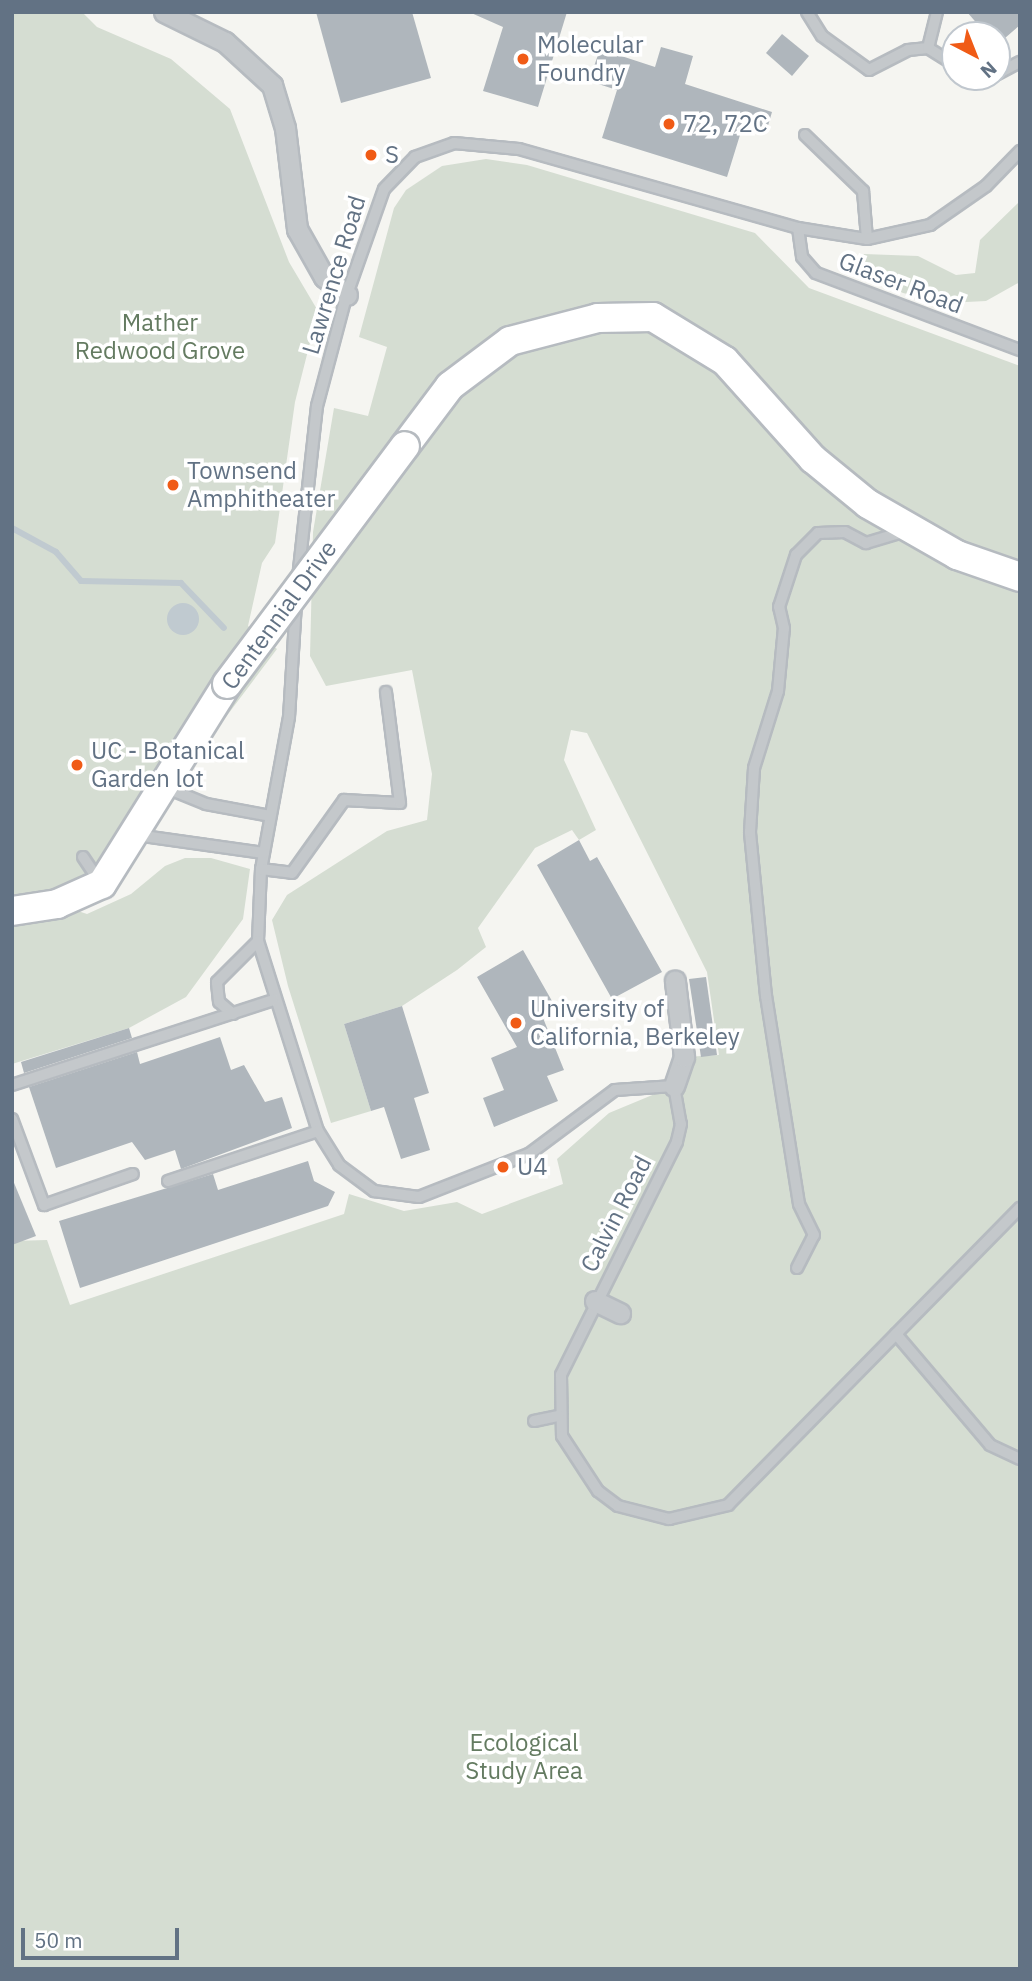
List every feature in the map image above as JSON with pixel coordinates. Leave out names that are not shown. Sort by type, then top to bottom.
[{"type":"street","points":[[164,12],[225,42],[268,79],[285,128],[298,229],[324,277],[346,295]]},
{"type":"street","name":"Centennial Drive","points":[[102,884],[136,835],[160,786],[227,684],[450,386],[510,341],[598,318],[653,317],[725,361],[813,459],[909,529],[1020,578]]},
{"type":"street","points":[[12,911],[57,904],[102,884]]},
{"type":"street","points":[[674,1086],[684,1057],[675,981]]},
{"type":"street","points":[[595,1301],[620,1313]]},
{"type":"lane","points":[[807,12],[822,36],[869,71],[908,50],[928,48],[941,56]]},
{"type":"lane","points":[[928,48],[937,12]]},
{"type":"lane","points":[[805,135],[863,191],[867,239]]},
{"type":"lane","name":"Lawrence Road","points":[[264,853],[289,717],[317,406],[346,295],[384,189],[415,157],[454,143],[519,149],[798,228],[867,239],[930,225],[986,186],[1020,151]]},
{"type":"lane","name":"Glaser Road","points":[[798,228],[802,257],[816,273],[1020,350]]},
{"type":"lane","points":[[797,1268],[814,1235],[799,1204],[766,996],[750,832],[754,768],[778,691],[784,628],[779,607],[796,555],[818,533],[845,532],[866,543],[909,529]]},
{"type":"lane","points":[[261,869],[292,873],[344,800],[400,803],[386,692]]},
{"type":"lane","points":[[160,786],[206,804],[270,816]]},
{"type":"lane","points":[[136,835],[264,853],[258,941],[274,1000],[318,1131],[355,1181],[374,1191],[419,1197],[529,1154],[615,1090],[674,1086]]},
{"type":"lane","points":[[83,857],[102,884]]},
{"type":"lane","points":[[233,1014],[219,1002],[217,982],[258,941]]},
{"type":"lane","points":[[12,1085],[274,1000]]},
{"type":"lane","name":"Calvin Road","points":[[674,1086],[681,1124],[677,1142],[595,1301],[561,1375],[558,1416],[570,1457],[598,1492],[644,1515],[699,1516],[752,1486],[1020,1208]]},
{"type":"lane","points":[[12,1119],[44,1205],[133,1174]]},
{"type":"lane","points":[[168,1181],[318,1131]]},
{"type":"lane","points":[[896,1335],[990,1445],[1020,1459]]},
{"type":"lane","points":[[534,1421],[558,1416]]},
{"type":"green space","name":"Mather Redwood Grove","points":[[12,12],[82,12],[97,27],[171,59],[230,109],[289,262],[318,311],[295,402],[275,543],[262,563],[248,626],[277,649],[122,855],[54,890],[57,904],[87,914],[131,894],[165,866],[185,858],[211,858],[250,869],[243,919],[186,997],[129,1028],[12,1064]]},
{"type":"green space","name":"University of California, Berkeley","points":[[486,159],[527,165],[755,233],[809,288],[1020,366],[1020,1969],[12,1969],[12,1241],[47,1240],[70,1305],[344,1214],[349,1194],[404,1211],[457,1202],[482,1214],[563,1184],[557,1159],[609,1113],[674,1086],[684,1057],[719,1055],[707,972],[587,733],[571,730],[564,760],[596,830],[579,840],[572,830],[535,848],[478,928],[486,947],[457,970],[402,1006],[344,1024],[371,1111],[331,1123],[288,986],[272,920],[287,895],[387,831],[427,820],[432,774],[412,670],[326,686],[310,656],[313,532],[334,408],[368,416],[387,347],[359,337],[394,208],[406,190],[442,166]]},
{"type":"green space","points":[[1020,201],[1020,282],[986,301],[947,303],[903,293],[865,275],[857,264],[864,254],[918,256],[956,275],[975,273],[980,240]]},
{"type":"shaded area","points":[[183,603],[194,608],[199,619],[194,630],[183,635],[172,630],[167,619],[172,608]]},
{"type":"building","points":[[316,12],[412,12],[431,78],[341,103]]},
{"type":"building","name":"Molecular Foundry","points":[[469,12],[567,12],[538,107],[483,91],[503,27]]},
{"type":"building","points":[[967,12],[1020,12],[1020,25],[1011,33],[1011,21],[975,21]]},
{"type":"building","points":[[782,34],[809,56],[792,76],[766,53]]},
{"type":"building","name":"72, 72C","points":[[661,47],[693,56],[685,84],[772,112],[767,129],[744,122],[727,177],[602,138],[617,90],[589,81],[600,49],[655,67]]},
{"type":"building","points":[[579,840],[590,861],[597,857],[662,972],[612,999],[537,865]]},
{"type":"building","points":[[523,950],[552,1001],[539,1008],[564,1070],[547,1076],[558,1101],[494,1127],[483,1098],[504,1090],[491,1058],[517,1047],[477,977]]},
{"type":"building","points":[[706,977],[717,1055],[701,1057],[689,979]]},
{"type":"building","points":[[402,1006],[429,1093],[414,1098],[430,1150],[401,1159],[384,1107],[371,1111],[344,1024]]},
{"type":"building","points":[[129,1028],[132,1038],[24,1073],[21,1062]]},
{"type":"building","points":[[220,1037],[231,1070],[244,1065],[265,1102],[282,1097],[292,1128],[181,1169],[175,1150],[145,1160],[132,1142],[56,1168],[29,1087],[137,1052],[140,1064]]},
{"type":"building","points":[[308,1161],[314,1181],[335,1192],[328,1206],[80,1288],[59,1221],[213,1174],[218,1190]]},
{"type":"building","points":[[12,1178],[36,1236],[12,1245]]},
{"type":"waterway","points":[[12,528],[56,552],[81,581],[181,583],[224,628]]},
{"type":"place","name":"Molecular Foundry","points":[[523,59]]},
{"type":"place","name":"72, 72C","points":[[669,124]]},
{"type":"place","name":"S","points":[[371,155]]},
{"type":"place","name":"Townsend Amphitheater","points":[[173,485]]},
{"type":"place","name":"UC - Botanical Garden lot","points":[[77,765]]},
{"type":"place","name":"University of California, Berkeley","points":[[516,1023]]},
{"type":"place","name":"U4","points":[[503,1167]]},
{"type":"park label","name":"Ecological Study Area","points":[[524,1757]]}]
